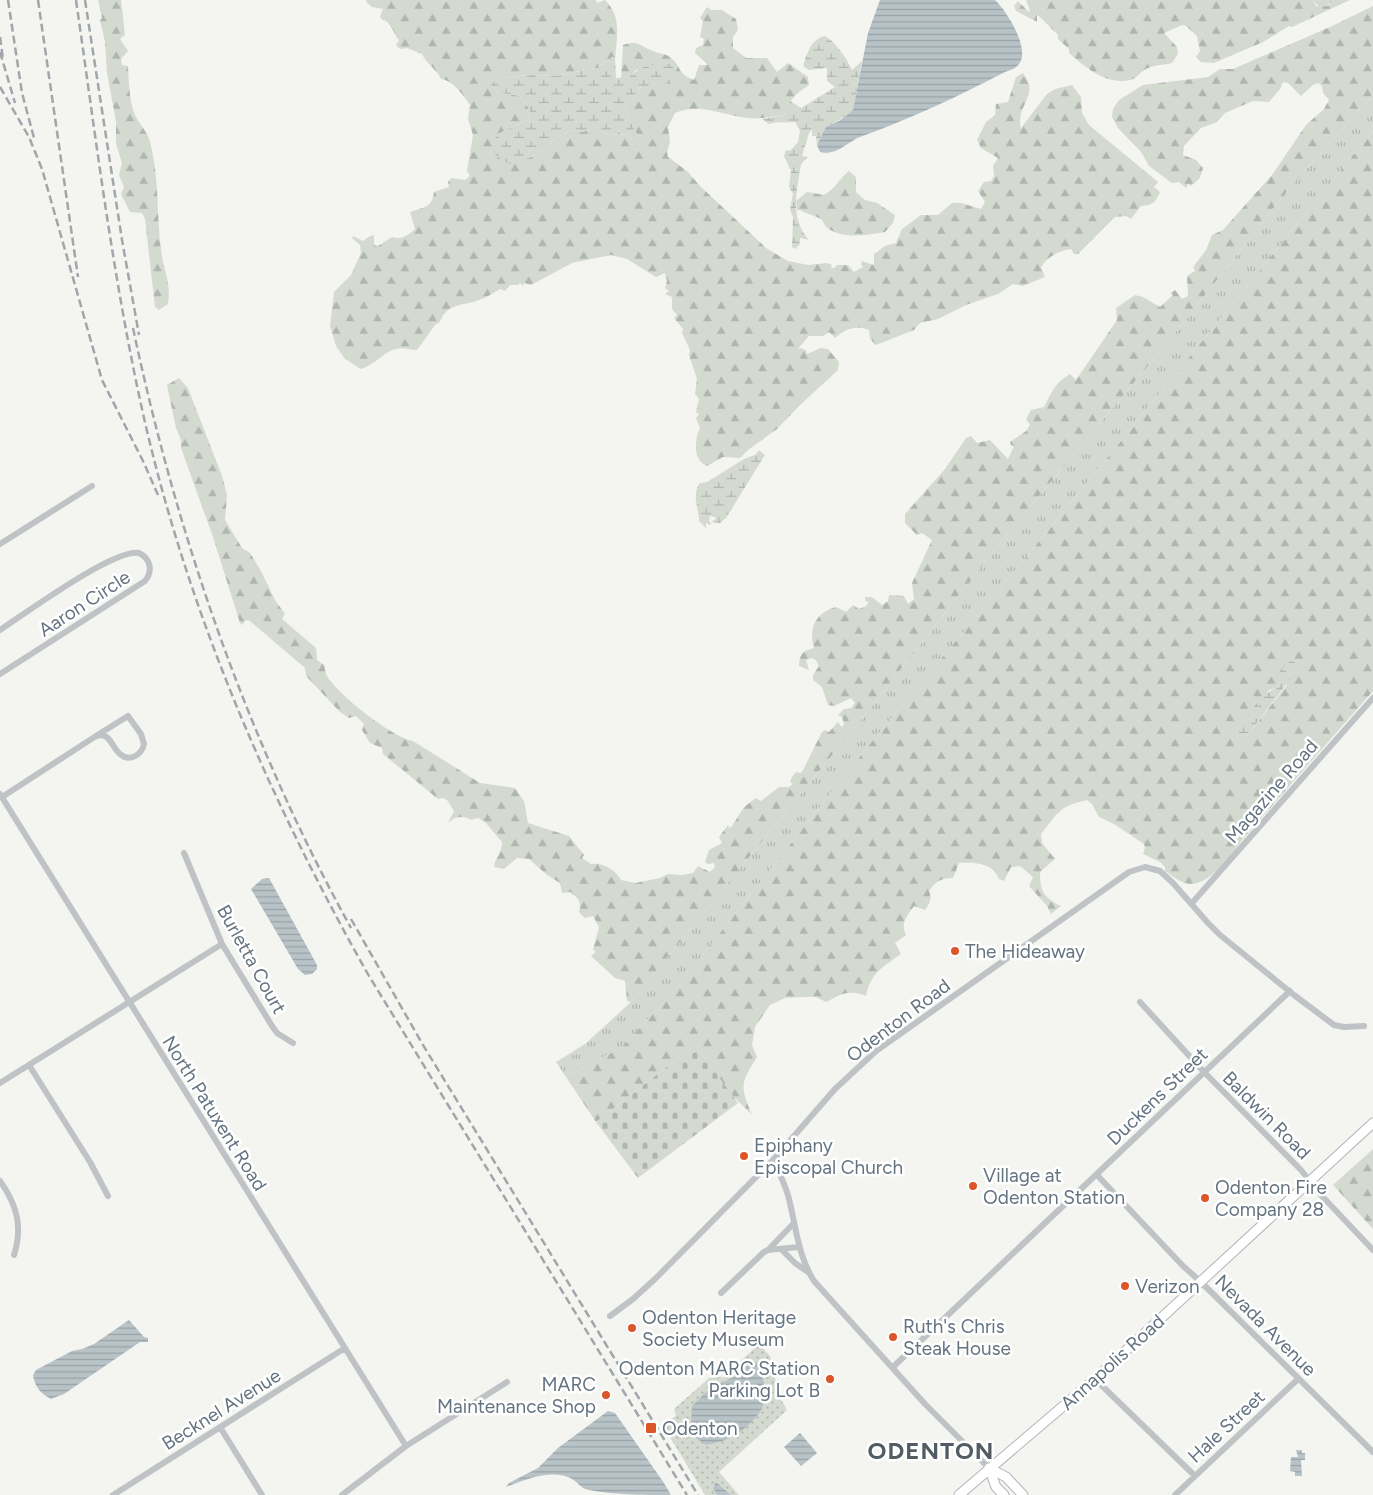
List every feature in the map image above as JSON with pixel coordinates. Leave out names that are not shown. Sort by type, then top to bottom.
[{"type":"main road","name":"Annapolis Road","points":[[959,1495],[1095,1379],[1373,1123]]},
{"type":"main road","points":[[989,1468],[996,1487],[1004,1495]]},
{"type":"main road","points":[[989,1468],[1006,1477],[1023,1495]]},
{"type":"street","points":[[0,544],[92,486]]},
{"type":"street","name":"Aaron Circle","points":[[0,630],[98,566],[116,557],[136,552],[144,555],[150,563],[150,572],[145,581],[0,674]]},
{"type":"street","name":"Magazine Road","points":[[1192,903],[1373,698]]},
{"type":"street","points":[[2,800],[96,736],[128,716],[141,734],[144,744],[140,753],[126,758],[120,754],[106,736],[101,734],[96,736]]},
{"type":"street","name":"North Patuxent Road","points":[[2,800],[406,1446]]},
{"type":"street","name":"Burletta Court","points":[[184,854],[222,944],[272,1026],[278,1033],[293,1043]]},
{"type":"street","name":"Odenton Road","points":[[610,1316],[655,1279],[773,1160],[835,1089],[876,1051],[1129,872],[1145,867],[1160,871],[1192,903],[1208,923],[1290,991],[1334,1024],[1344,1027],[1364,1026]]},
{"type":"street","points":[[0,1083],[222,944]]},
{"type":"street","name":"Duckens Street","points":[[893,1367],[1290,991]]},
{"type":"street","name":"Baldwin Road","points":[[1140,1002],[1373,1250]]},
{"type":"street","points":[[29,1065],[90,1162],[108,1196]]},
{"type":"street","points":[[773,1160],[789,1197],[799,1247],[808,1272],[814,1281],[925,1404],[989,1468]]},
{"type":"street","name":"Nevada Avenue","points":[[1097,1175],[1183,1266],[1373,1452]]},
{"type":"street","points":[[0,1182],[10,1197],[20,1232],[14,1255]]},
{"type":"street","points":[[721,1293],[794,1223]]},
{"type":"street","points":[[768,1250],[799,1247]]},
{"type":"street","points":[[781,1249],[795,1263],[808,1272]]},
{"type":"street","name":"Becknel Avenue","points":[[113,1495],[345,1348]]},
{"type":"street","points":[[1095,1379],[1195,1476]]},
{"type":"street","name":"Hale Street","points":[[1175,1495],[1298,1379]]},
{"type":"street","points":[[343,1495],[406,1446],[507,1382]]},
{"type":"street","points":[[220,1427],[262,1495]]},
{"type":"green space","points":[[98,0],[121,0],[125,35],[120,39],[128,51],[121,59],[122,65],[128,66],[133,110],[149,138],[153,156],[157,184],[160,242],[169,291],[168,304],[159,310],[155,307],[145,219],[142,213],[130,212],[121,194],[124,187],[119,175],[122,163],[116,144],[116,122],[107,73],[105,42]]},
{"type":"green space","points":[[367,0],[596,0],[597,3],[605,0],[614,13],[616,20],[615,58],[612,57],[596,68],[555,76],[530,75],[498,78],[496,92],[520,96],[530,110],[528,120],[498,134],[532,157],[561,135],[574,130],[582,132],[593,129],[608,134],[629,135],[637,149],[645,151],[624,109],[642,86],[660,86],[637,69],[629,77],[621,78],[623,45],[636,43],[655,52],[667,55],[674,61],[682,73],[694,80],[699,65],[708,65],[695,53],[696,48],[703,45],[704,39],[700,37],[703,21],[700,18],[707,7],[711,10],[722,10],[736,19],[738,30],[733,37],[733,48],[746,58],[767,58],[777,72],[788,63],[808,77],[809,85],[794,97],[784,115],[746,118],[700,109],[683,110],[675,113],[668,127],[670,142],[667,152],[668,157],[687,171],[700,186],[766,248],[788,261],[808,265],[827,263],[832,265],[831,268],[837,265],[848,265],[854,272],[863,267],[861,265],[862,261],[874,265],[874,254],[885,246],[896,243],[902,229],[921,215],[938,215],[952,203],[961,203],[981,209],[985,202],[978,191],[984,182],[991,181],[994,176],[993,166],[998,158],[981,148],[977,140],[986,122],[995,115],[996,104],[1008,102],[1016,77],[1023,73],[1029,84],[1029,90],[1022,110],[1021,128],[1047,94],[1055,89],[1072,85],[1081,97],[1082,113],[1089,125],[1158,182],[1154,187],[1160,192],[1153,203],[1141,206],[1131,219],[1126,216],[1115,217],[1078,254],[1074,254],[1071,249],[1050,257],[1041,267],[1045,277],[1023,286],[1013,284],[998,294],[966,305],[938,319],[920,323],[914,330],[876,345],[870,339],[869,330],[860,328],[847,330],[835,338],[829,332],[823,336],[809,336],[797,350],[801,348],[806,350],[807,354],[821,348],[828,349],[839,362],[838,370],[777,429],[740,458],[723,457],[707,466],[699,460],[696,450],[700,428],[696,418],[699,414],[696,412],[699,399],[695,394],[697,379],[689,355],[690,350],[682,333],[683,329],[674,318],[677,315],[672,309],[672,297],[665,294],[669,291],[665,288],[667,281],[665,273],[656,277],[627,259],[611,255],[572,263],[531,285],[524,283],[523,286],[520,283],[518,285],[510,285],[505,291],[500,289],[482,299],[451,308],[440,322],[435,325],[417,350],[396,349],[361,369],[345,359],[336,346],[330,326],[334,292],[351,275],[361,253],[360,245],[352,238],[353,236],[363,241],[374,235],[374,245],[378,246],[392,237],[402,238],[415,229],[410,212],[429,204],[434,192],[449,187],[448,182],[451,178],[465,180],[470,176],[467,171],[473,135],[468,119],[470,105],[461,93],[450,82],[441,79],[422,54],[407,48],[400,49],[396,45],[399,40],[392,28],[380,16],[383,9],[372,7],[366,2]]},
{"type":"green space","points":[[1026,0],[1313,0],[1316,6],[1328,6],[1334,0],[1350,0],[1292,27],[1289,26],[1263,42],[1214,63],[1201,62],[1196,57],[1200,51],[1197,36],[1186,26],[1182,25],[1164,33],[1177,47],[1178,54],[1172,63],[1149,68],[1137,77],[1121,81],[1105,78],[1082,64],[1069,53],[1069,49],[1058,39],[1058,35],[1037,14],[1037,22],[1016,11],[1014,6],[1018,1],[1029,12]]},
{"type":"green space","points":[[1313,0],[1334,0],[1328,5],[1320,7]]},
{"type":"green space","points":[[1373,6],[1373,95],[1291,186],[1162,349],[1004,538],[864,716],[631,1002],[627,1001],[625,981],[615,978],[591,956],[596,952],[593,950],[599,927],[593,916],[585,918],[579,912],[580,903],[576,897],[570,892],[562,893],[560,883],[547,875],[529,859],[517,858],[504,869],[494,867],[502,842],[485,822],[478,818],[471,820],[462,817],[453,819],[448,823],[454,811],[447,800],[438,799],[383,754],[382,748],[370,743],[362,730],[364,724],[356,716],[349,718],[340,712],[306,676],[305,668],[250,621],[246,620],[242,625],[240,623],[176,428],[167,385],[179,378],[188,388],[222,476],[227,495],[225,520],[242,548],[250,553],[261,571],[275,600],[285,614],[282,619],[316,648],[317,660],[324,665],[327,676],[353,704],[380,724],[413,741],[480,783],[515,788],[524,801],[528,823],[569,836],[584,855],[582,858],[591,864],[600,864],[608,868],[616,873],[621,880],[635,883],[660,878],[668,874],[682,875],[693,873],[698,866],[710,872],[715,867],[714,863],[708,864],[705,862],[709,850],[722,843],[719,837],[728,825],[729,828],[732,826],[744,807],[756,798],[761,801],[779,787],[789,787],[793,784],[790,782],[792,777],[796,772],[801,773],[803,770],[822,732],[825,730],[829,732],[838,722],[842,727],[844,724],[842,717],[838,715],[844,709],[851,708],[855,703],[851,698],[834,706],[828,705],[822,687],[813,680],[813,675],[819,666],[816,660],[811,658],[806,660],[809,670],[799,666],[802,654],[814,648],[812,634],[815,622],[819,617],[829,609],[836,607],[846,612],[853,605],[859,609],[866,606],[869,602],[865,601],[865,597],[872,597],[882,605],[888,601],[889,595],[904,596],[908,604],[914,599],[912,583],[932,540],[922,533],[917,535],[905,523],[905,514],[945,469],[966,438],[971,436],[977,443],[990,440],[1008,459],[1014,446],[1010,442],[1026,431],[1030,425],[1026,419],[1031,410],[1044,407],[1054,388],[1065,377],[1070,374],[1076,380],[1117,320],[1116,308],[1135,295],[1143,297],[1160,307],[1173,295],[1170,293],[1175,290],[1182,299],[1188,296],[1187,276],[1195,271],[1193,267],[1206,250],[1212,235],[1223,230],[1272,175],[1306,125],[1324,109],[1329,100],[1323,93],[1322,86],[1318,83],[1301,96],[1288,83],[1283,82],[1280,89],[1269,102],[1253,101],[1225,113],[1217,122],[1201,128],[1184,146],[1183,155],[1196,160],[1203,168],[1200,178],[1191,186],[1188,184],[1186,188],[1179,182],[1172,183],[1149,166],[1141,152],[1118,128],[1112,117],[1113,109],[1119,100],[1143,85],[1208,77],[1220,69],[1233,69],[1330,27]]},
{"type":"green space","points":[[825,36],[837,47],[852,70],[862,61],[853,110],[828,129],[817,145],[816,136],[812,136],[812,129],[809,133],[802,156],[808,157],[801,164],[796,204],[799,222],[809,240],[800,238],[800,244],[795,249],[792,247],[793,217],[790,210],[793,194],[789,187],[791,171],[784,156],[786,150],[790,151],[798,142],[800,131],[795,122],[769,124],[762,119],[784,115],[790,101],[801,108],[835,87],[827,81],[827,68],[809,70],[803,66],[808,51],[813,44],[816,40]]},
{"type":"green space","points":[[612,57],[615,58],[616,78],[629,77],[638,70],[652,65],[669,64],[674,68],[673,81],[660,86],[642,86],[624,109],[645,150],[642,152],[637,149],[629,135],[608,134],[593,129],[582,132],[574,130],[561,135],[532,157],[509,164],[495,155],[493,141],[498,134],[528,120],[530,110],[520,96],[496,92],[490,86],[498,78],[530,75],[555,76],[596,68]]},
{"type":"green space","points":[[1373,95],[1373,131],[1052,526],[869,745],[674,991],[622,1047],[566,1077],[556,1062],[585,1044],[631,1002],[864,716],[1004,538],[1162,349],[1291,186]]},
{"type":"green space","points":[[1373,131],[1373,691],[1218,870],[1202,881],[1193,884],[1185,883],[1165,871],[1165,867],[1160,862],[1143,854],[1144,844],[1114,824],[1099,817],[1092,804],[1087,800],[1070,805],[1060,811],[1041,834],[1042,843],[1055,859],[1040,872],[1042,889],[1047,897],[1061,906],[1051,914],[1047,906],[1029,886],[1033,877],[1020,866],[1011,867],[1004,881],[983,865],[959,863],[953,878],[939,881],[929,891],[930,901],[925,910],[914,906],[909,913],[904,923],[906,935],[895,943],[901,954],[879,971],[871,981],[866,996],[845,993],[826,1002],[816,997],[785,998],[770,1005],[755,1027],[752,1045],[757,1057],[747,1073],[744,1085],[745,1098],[752,1115],[730,1093],[695,1045],[596,1122],[566,1077],[622,1047],[674,991],[869,745],[1052,526]],"holes":[[[1280,682],[1287,685],[1245,738],[1240,741],[1269,690],[1278,687]]]},
{"type":"green space","points":[[849,171],[856,177],[856,192],[865,200],[877,203],[895,215],[893,223],[885,232],[855,235],[839,234],[826,227],[820,219],[797,210],[796,201],[807,192],[824,195]]},
{"type":"green space","points":[[759,450],[765,455],[726,518],[720,523],[711,522],[717,518],[710,516],[709,521],[711,523],[710,525],[706,523],[706,528],[699,521],[696,502],[696,492],[700,483],[707,482],[744,459],[755,455]]},
{"type":"green space","points":[[1292,660],[1295,663],[1295,673],[1240,742],[1238,734],[1249,713],[1265,695],[1278,687],[1280,682],[1277,675],[1286,663]]},
{"type":"green space","points":[[695,1045],[738,1103],[638,1178],[596,1122]]},
{"type":"green space","points":[[1373,1149],[1373,1229],[1333,1185]]},
{"type":"green space","points":[[759,1344],[770,1356],[777,1392],[787,1410],[719,1472],[739,1495],[705,1495],[662,1424],[676,1416],[674,1409],[716,1372],[722,1378]]},
{"type":"shaded area","points":[[880,0],[995,0],[1016,30],[1022,49],[1022,57],[1014,69],[953,98],[902,121],[859,137],[842,148],[825,153],[820,152],[817,145],[826,127],[839,121],[853,110],[868,33]]},
{"type":"shaded area","points":[[269,878],[317,965],[317,969],[312,974],[305,975],[298,969],[251,889],[262,879]]},
{"type":"shaded area","points":[[129,1320],[144,1337],[148,1338],[148,1342],[140,1342],[64,1394],[51,1399],[39,1389],[33,1375],[36,1370],[72,1351],[94,1344]]},
{"type":"shaded area","points":[[753,1362],[759,1363],[763,1379],[765,1395],[762,1409],[736,1435],[706,1445],[696,1438],[691,1423],[692,1406],[706,1392]]},
{"type":"shaded area","points":[[608,1411],[615,1413],[671,1495],[620,1494],[589,1490],[570,1478],[554,1475],[538,1476],[506,1487],[509,1483],[538,1468],[558,1448]]},
{"type":"shaded area","points":[[800,1433],[817,1453],[801,1466],[784,1447]]},
{"type":"shaded area","points":[[1296,1450],[1302,1450],[1302,1453],[1305,1453],[1305,1460],[1301,1460],[1302,1476],[1295,1476],[1295,1472],[1290,1471],[1291,1457],[1298,1457]]},
{"type":"shaded area","points":[[716,1482],[731,1495],[717,1495],[713,1488]]},
{"type":"railway","points":[[8,0],[22,93],[34,138]]},
{"type":"railway","points":[[38,0],[78,277]]},
{"type":"railway","points":[[76,0],[114,262],[144,418],[184,564],[236,705],[298,843],[369,976],[687,1495]]},
{"type":"railway","points":[[85,0],[122,240],[139,335]]},
{"type":"railway","points":[[0,37],[3,59]]},
{"type":"railway","points":[[0,52],[15,103]]},
{"type":"railway","points":[[0,87],[29,137],[42,169],[102,380],[158,495]]},
{"type":"railway","points":[[133,328],[171,483],[194,560],[220,636],[248,711],[280,785],[314,857],[351,928]]},
{"type":"railway","points":[[351,919],[423,1045],[698,1495]]},
{"type":"place","name":"The Hideaway","points":[[955,951]]},
{"type":"place","name":"Epiphany Episcopal Church","points":[[744,1156]]},
{"type":"place","name":"Village at Odenton Station","points":[[973,1186]]},
{"type":"place","name":"Odenton Fire Company 28","points":[[1205,1198]]},
{"type":"place","name":"Verizon","points":[[1125,1286]]},
{"type":"place","name":"Odenton Heritage Society Museum","points":[[632,1328]]},
{"type":"place","name":"Ruth's Chris Steak House","points":[[893,1337]]},
{"type":"place","name":"Odenton MARC Station Parking Lot B","points":[[830,1379]]},
{"type":"place","name":"MARC Maintenance Shop","points":[[606,1395]]},
{"type":"place","name":"Odenton","points":[[651,1428]]},
{"type":"district","name":"ODENTON","points":[[931,1451]]}]
